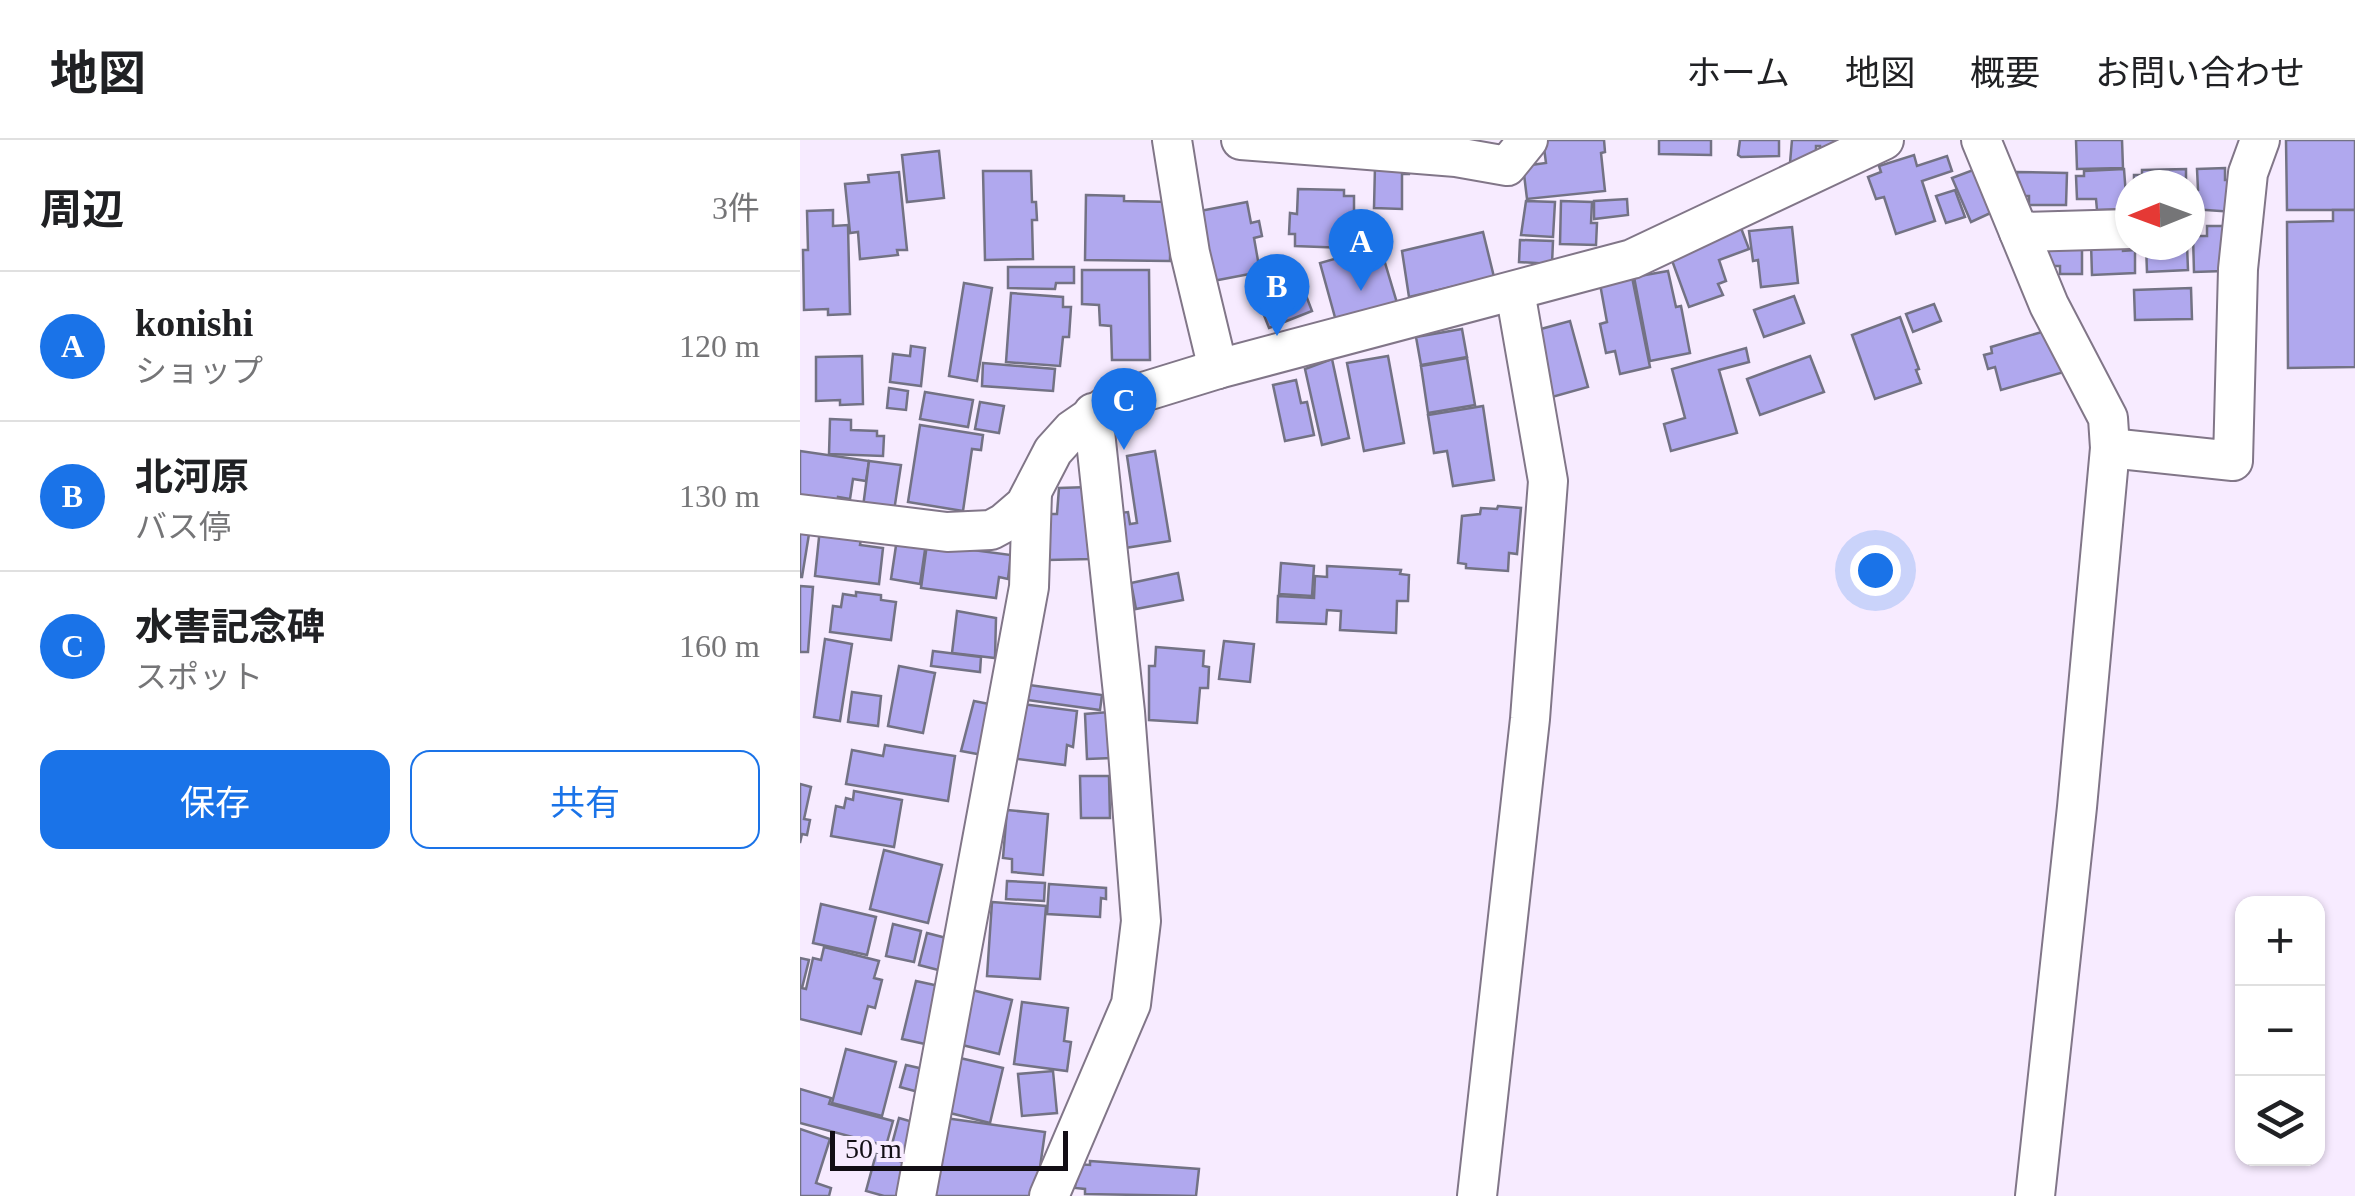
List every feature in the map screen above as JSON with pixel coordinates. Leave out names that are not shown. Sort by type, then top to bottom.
[{"type":"street","points":[[1172,140],[1190,253],[1218,369]]},
{"type":"street","points":[[1241,140],[1456,157],[1508,166],[1528,140]]},
{"type":"street","points":[[800,514],[977,533],[1004,523],[1032,493],[1053,451],[1094,413],[1136,392],[1632,259],[1884,140]]},
{"type":"street","points":[[1981,140],[2049,304],[2108,418],[2110,448],[2035,1196]]},
{"type":"street","points":[[2110,448],[2233,461],[2238,269],[2248,172],[2260,140]]},
{"type":"street","points":[[2019,232],[2115,229]]},
{"type":"street","points":[[1477,1196],[1530,718],[1548,481],[1515,291]]},
{"type":"street","points":[[1049,1196],[1131,1004],[1141,920],[1122,674],[1094,413]]},
{"type":"street","points":[[916,1196],[1029,587],[1032,493]]},
{"type":"building","points":[[1543,140],[1604,140],[1605,152],[1601,153],[1605,191],[1527,199],[1523,166],[1546,163]]},
{"type":"building","points":[[1659,140],[1711,140],[1711,155],[1659,154]]},
{"type":"building","points":[[1740,140],[1779,140],[1779,156],[1741,157]]},
{"type":"building","points":[[1792,140],[1837,140],[1838,152],[1820,153],[1820,146],[1816,146],[1816,161],[1790,163]]},
{"type":"building","points":[[2076,140],[2122,140],[2123,168],[2077,169]]},
{"type":"building","points":[[2286,140],[2355,140],[2355,210],[2287,210]]},
{"type":"building","points":[[939,151],[944,198],[907,202],[902,155]]},
{"type":"building","points":[[1914,155],[1917,166],[1947,156],[1952,171],[1922,181],[1935,221],[1896,234],[1884,197],[1876,199],[1868,177],[1881,172],[1879,166]]},
{"type":"building","points":[[1375,166],[1410,166],[1409,174],[1402,174],[1402,209],[1374,208]]},
{"type":"building","points":[[1981,167],[1997,210],[1971,222],[1952,178]]},
{"type":"building","points":[[2225,168],[2225,180],[2234,180],[2234,212],[2205,210],[2205,170],[2197,169]]},
{"type":"building","points":[[2124,169],[2115,170],[2115,209],[2097,210],[2096,199],[2077,199],[2076,176],[2084,176],[2084,171]]},
{"type":"building","points":[[983,171],[1031,171],[1037,220],[1032,220],[1033,259],[985,260]]},
{"type":"building","points":[[899,172],[907,250],[897,250],[898,255],[860,259],[858,232],[850,233],[845,184],[869,182],[868,175]]},
{"type":"building","points":[[2017,172],[2067,173],[2066,205],[2029,205],[2029,196],[2017,196]]},
{"type":"building","points":[[1298,189],[1344,190],[1344,196],[1354,196],[1354,220],[1347,220],[1346,248],[1295,246],[1295,234],[1289,234],[1290,213],[1297,214]]},
{"type":"building","points":[[1955,190],[1965,217],[1946,223],[1936,196]]},
{"type":"building","points":[[1086,195],[1171,202],[1170,261],[1085,260]]},
{"type":"building","points":[[1627,199],[1628,215],[1594,219],[1594,201]]},
{"type":"building","points":[[1526,201],[1555,202],[1553,237],[1521,235]]},
{"type":"building","points":[[1561,201],[1592,202],[1591,223],[1597,223],[1596,245],[1560,244]]},
{"type":"building","points":[[1247,202],[1251,223],[1259,221],[1262,236],[1254,238],[1260,272],[1213,281],[1200,211]]},
{"type":"building","points":[[833,210],[833,226],[848,225],[850,314],[828,315],[828,309],[804,310],[807,211]]},
{"type":"building","points":[[2333,210],[2355,210],[2355,367],[2288,368],[2287,222],[2333,221]]},
{"type":"building","points":[[2207,226],[2229,226],[2224,271],[2194,272],[2194,260],[2205,260]]},
{"type":"building","points":[[1792,227],[1798,283],[1761,287],[1749,231]]},
{"type":"building","points":[[1741,228],[1749,249],[1719,260],[1726,281],[1718,284],[1723,295],[1689,307],[1670,255]]},
{"type":"building","points":[[1483,232],[1494,277],[1409,297],[1402,251]]},
{"type":"building","points":[[1520,240],[1553,241],[1552,264],[1519,262]]},
{"type":"building","points":[[2115,242],[2115,260],[2135,260],[2135,273],[2092,275],[2091,243]]},
{"type":"building","points":[[2048,244],[2082,244],[2082,274],[2060,274],[2060,266],[2048,266]]},
{"type":"building","points":[[1380,246],[1397,303],[1336,321],[1320,263]]},
{"type":"building","points":[[2147,260],[2188,260],[2188,270],[2147,272]]},
{"type":"building","points":[[1008,267],[1074,267],[1074,283],[1056,283],[1055,289],[1008,288]]},
{"type":"building","points":[[1082,270],[1149,270],[1150,360],[1112,360],[1111,326],[1100,325],[1099,305],[1082,304]]},
{"type":"building","points":[[1668,271],[1676,307],[1681,306],[1690,353],[1650,361],[1634,277]]},
{"type":"building","points":[[1297,272],[1312,311],[1269,328],[1254,290]]},
{"type":"building","points":[[1632,277],[1650,367],[1620,374],[1615,351],[1606,353],[1600,324],[1607,322],[1600,284]]},
{"type":"building","points":[[964,283],[992,288],[977,381],[949,376]]},
{"type":"building","points":[[2191,288],[2192,319],[2135,320],[2134,290]]},
{"type":"building","points":[[1011,293],[1063,297],[1063,307],[1071,307],[1069,337],[1063,337],[1060,366],[1006,362]]},
{"type":"building","points":[[1794,296],[1804,323],[1764,337],[1754,310]]},
{"type":"building","points":[[1934,304],[1941,321],[1913,332],[1906,314]]},
{"type":"building","points":[[1900,317],[1921,383],[1875,399],[1852,335]]},
{"type":"building","points":[[1570,321],[1588,387],[1545,399],[1530,332]]},
{"type":"building","points":[[1462,329],[1467,357],[1421,365],[1416,337]]},
{"type":"building","points":[[2052,329],[2064,372],[2001,390],[1995,367],[1988,369],[1984,355],[1992,353],[1991,347]]},
{"type":"building","points":[[911,346],[925,348],[921,386],[890,382],[893,354],[910,356]]},
{"type":"building","points":[[1746,348],[1749,362],[1719,370],[1737,433],[1671,451],[1664,424],[1685,418],[1672,369]]},
{"type":"building","points":[[862,356],[863,404],[816,401],[816,357]]},
{"type":"building","points":[[1388,356],[1404,443],[1364,451],[1347,363]]},
{"type":"building","points":[[1810,356],[1824,392],[1760,415],[1747,379]]},
{"type":"building","points":[[1467,358],[1475,405],[1428,413],[1421,366]]},
{"type":"building","points":[[1332,359],[1349,438],[1322,445],[1305,369]]},
{"type":"building","points":[[983,363],[1055,369],[1053,391],[982,386]]},
{"type":"building","points":[[1296,380],[1301,403],[1307,402],[1314,435],[1285,441],[1273,385]]},
{"type":"building","points":[[889,388],[908,391],[906,410],[887,408]]},
{"type":"building","points":[[925,392],[973,400],[968,427],[920,419]]},
{"type":"building","points":[[980,402],[1004,406],[999,433],[975,429]]},
{"type":"building","points":[[1483,406],[1494,480],[1453,486],[1447,451],[1434,453],[1428,415]]},
{"type":"building","points":[[830,419],[851,420],[851,430],[877,431],[877,436],[884,436],[883,456],[829,454]]},
{"type":"building","points":[[920,425],[983,435],[981,450],[972,449],[963,511],[908,502]]},
{"type":"building","points":[[800,451],[869,461],[866,481],[853,479],[850,499],[838,497],[837,504],[800,499]]},
{"type":"building","points":[[1155,451],[1170,541],[1125,548],[1119,513],[1128,512],[1130,524],[1137,523],[1127,456]]},
{"type":"building","points":[[869,461],[901,465],[894,511],[863,507]]},
{"type":"building","points":[[1089,487],[1091,559],[1048,560],[1047,514],[1057,514],[1059,488]]},
{"type":"building","points":[[1498,506],[1521,508],[1517,554],[1509,553],[1508,571],[1466,568],[1466,564],[1458,563],[1462,516]]},
{"type":"building","points":[[820,528],[862,533],[860,545],[883,548],[879,584],[815,576]]},
{"type":"building","points":[[800,533],[809,534],[802,577],[800,577]]},
{"type":"building","points":[[897,539],[926,543],[920,584],[891,579]]},
{"type":"building","points":[[927,544],[1011,555],[1008,579],[999,577],[996,598],[921,588]]},
{"type":"building","points":[[1281,563],[1314,566],[1312,596],[1279,594]]},
{"type":"building","points":[[1327,566],[1401,570],[1400,574],[1409,575],[1408,601],[1397,601],[1396,633],[1340,630],[1341,611],[1327,610],[1326,624],[1277,622],[1278,596],[1314,598],[1315,576],[1327,577]]},
{"type":"building","points":[[1178,573],[1183,600],[1136,609],[1131,583]]},
{"type":"building","points":[[800,586],[813,587],[808,652],[800,652]]},
{"type":"building","points":[[856,592],[881,595],[881,600],[896,602],[891,640],[830,632],[833,606],[841,607],[843,594],[856,596]]},
{"type":"building","points":[[957,611],[996,618],[995,658],[952,653]]},
{"type":"building","points":[[825,639],[852,644],[840,721],[814,717]]},
{"type":"building","points":[[1224,641],[1254,644],[1250,682],[1219,679]]},
{"type":"building","points":[[1156,647],[1204,651],[1203,666],[1209,667],[1208,688],[1200,688],[1197,723],[1149,720],[1149,666],[1155,666]]},
{"type":"building","points":[[933,651],[981,657],[980,672],[931,666]]},
{"type":"building","points":[[899,666],[935,673],[923,733],[888,726]]},
{"type":"building","points":[[1022,684],[1102,695],[1100,710],[1020,699]]},
{"type":"building","points":[[852,692],[881,696],[878,726],[848,722]]},
{"type":"building","points":[[974,701],[999,706],[988,756],[961,751]]},
{"type":"building","points":[[1022,704],[1077,711],[1073,747],[1067,745],[1065,765],[1011,758]]},
{"type":"building","points":[[1109,712],[1112,758],[1087,759],[1085,714]]},
{"type":"building","points":[[885,745],[955,756],[948,801],[846,784],[852,750],[883,756]]},
{"type":"building","points":[[1080,776],[1109,776],[1110,818],[1081,818]]},
{"type":"building","points":[[800,784],[811,787],[804,819],[810,820],[807,835],[802,834],[800,843]]},
{"type":"building","points":[[854,791],[902,800],[894,847],[831,836],[836,806],[844,808],[846,798],[853,800]]},
{"type":"building","points":[[1007,810],[1048,814],[1043,875],[1012,872],[1012,859],[1003,858]]},
{"type":"building","points":[[884,850],[942,865],[928,923],[870,909]]},
{"type":"building","points":[[1007,881],[1045,883],[1044,901],[1006,899]]},
{"type":"building","points":[[1049,884],[1106,888],[1100,917],[1047,914]]},
{"type":"building","points":[[992,902],[1046,906],[1040,979],[987,976]]},
{"type":"building","points":[[821,904],[876,917],[867,955],[813,943]]},
{"type":"building","points":[[893,924],[921,931],[914,962],[886,956]]},
{"type":"building","points":[[927,933],[954,940],[946,972],[919,965]]},
{"type":"building","points":[[824,947],[879,961],[874,978],[882,980],[875,1008],[868,1006],[861,1034],[800,1019],[800,958],[809,960],[802,988],[806,989],[813,958],[821,960]]},
{"type":"building","points":[[916,981],[939,986],[925,1044],[902,1039]]},
{"type":"building","points":[[968,989],[1012,1000],[999,1054],[954,1043]]},
{"type":"building","points":[[1022,1002],[1068,1008],[1064,1041],[1071,1042],[1067,1071],[1014,1064]]},
{"type":"building","points":[[846,1049],[896,1062],[882,1116],[832,1103]]},
{"type":"building","points":[[960,1058],[1003,1068],[990,1123],[942,1111]]},
{"type":"building","points":[[906,1065],[928,1070],[922,1093],[900,1087]]},
{"type":"building","points":[[1053,1071],[1057,1113],[1022,1116],[1018,1074]]},
{"type":"building","points":[[800,1089],[831,1098],[829,1104],[893,1121],[886,1146],[800,1123]]},
{"type":"building","points":[[938,1117],[1045,1132],[1036,1196],[928,1196]]},
{"type":"building","points":[[899,1118],[920,1124],[912,1154],[891,1148]]},
{"type":"building","points":[[800,1129],[830,1139],[816,1183],[831,1188],[829,1196],[800,1196]]},
{"type":"building","points":[[876,1154],[913,1165],[905,1196],[866,1191]]},
{"type":"building","points":[[1090,1161],[1199,1169],[1196,1196],[1085,1194],[1085,1189],[1075,1188],[1077,1164],[1090,1165]]},
{"type":"place","name":"konishi","points":[[1361,291]]},
{"type":"place","name":"北河原","points":[[1277,336]]},
{"type":"place","name":"水害記念碑","points":[[1124,450]]}]
